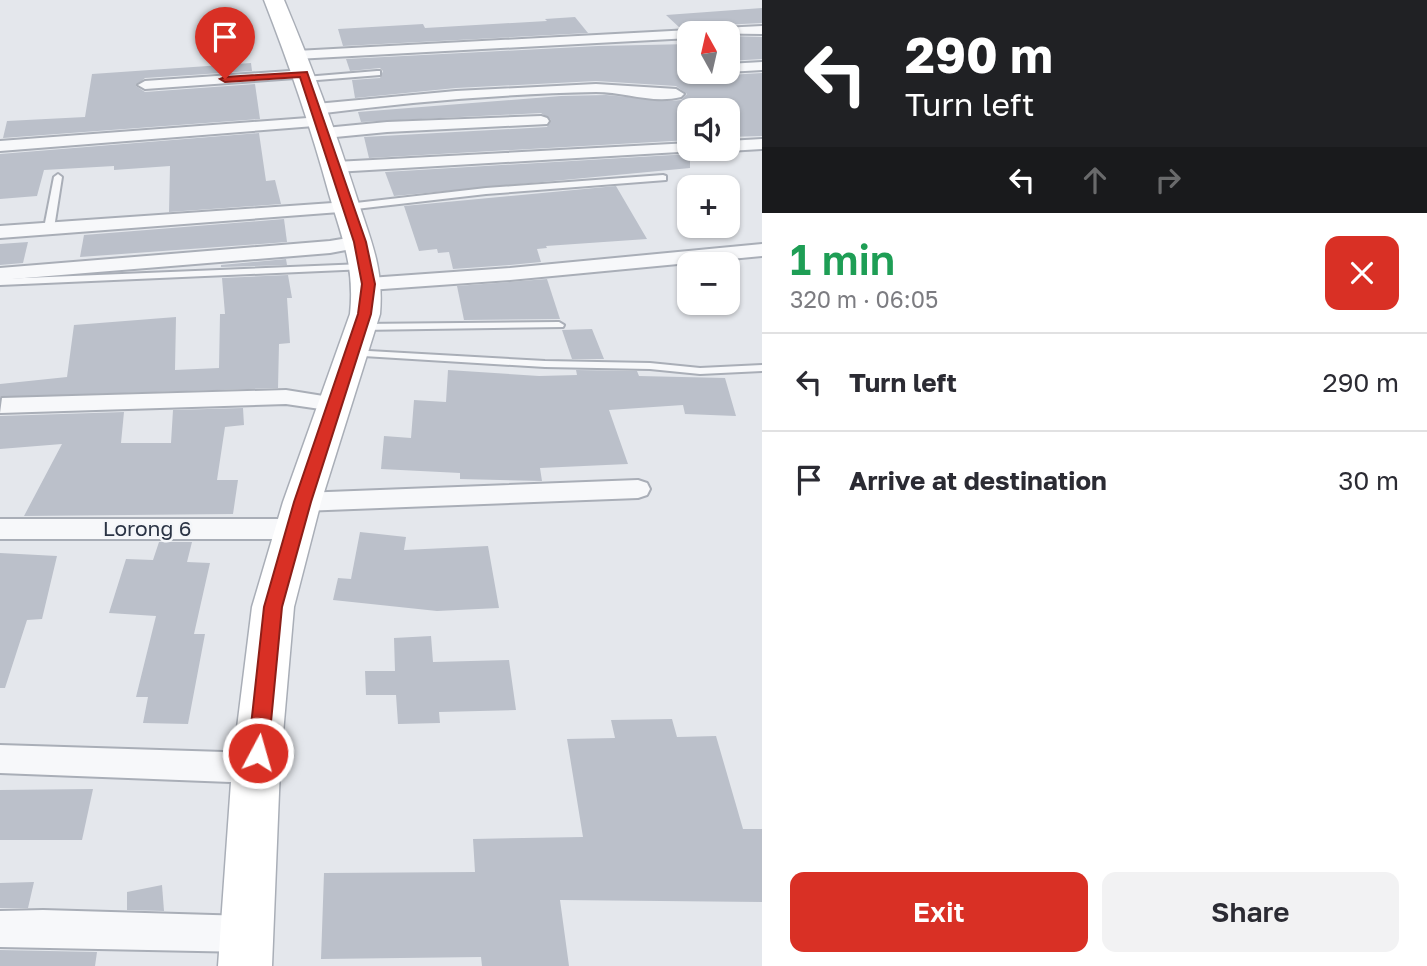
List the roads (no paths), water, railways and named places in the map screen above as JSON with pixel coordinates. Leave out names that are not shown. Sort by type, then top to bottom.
[{"type":"street","points":[[0,929],[43,928],[246,950],[256,768],[273,607],[298,516],[365,314],[365,264],[315,106],[274,0]]},
{"type":"street","points":[[740,31],[762,30]]},
{"type":"street","points":[[315,106],[677,36]]},
{"type":"street","points":[[740,67],[762,66]]},
{"type":"street","points":[[145,85],[677,147]]},
{"type":"street","points":[[0,146],[315,106],[595,88],[665,96],[676,94]]},
{"type":"street","points":[[315,106],[387,127],[541,121]]},
{"type":"street","points":[[740,145],[762,144]]},
{"type":"street","points":[[0,232],[347,207]]},
{"type":"street","points":[[0,274],[275,252],[365,264],[538,272],[762,250]]},
{"type":"street","points":[[2,406],[286,397],[334,404]]},
{"type":"street","name":"Lorong 6","points":[[0,529],[298,516],[638,489]]},
{"type":"street","points":[[0,759],[256,768]]},
{"type":"lane","points":[[315,106],[377,73]]},
{"type":"lane","points":[[49,228],[58,177]]},
{"type":"lane","points":[[347,207],[486,191],[663,178]]},
{"type":"lane","points":[[0,282],[365,264]]},
{"type":"lane","points":[[355,340],[559,325]]},
{"type":"lane","points":[[355,340],[545,364],[650,366],[700,371],[762,368]]}]
